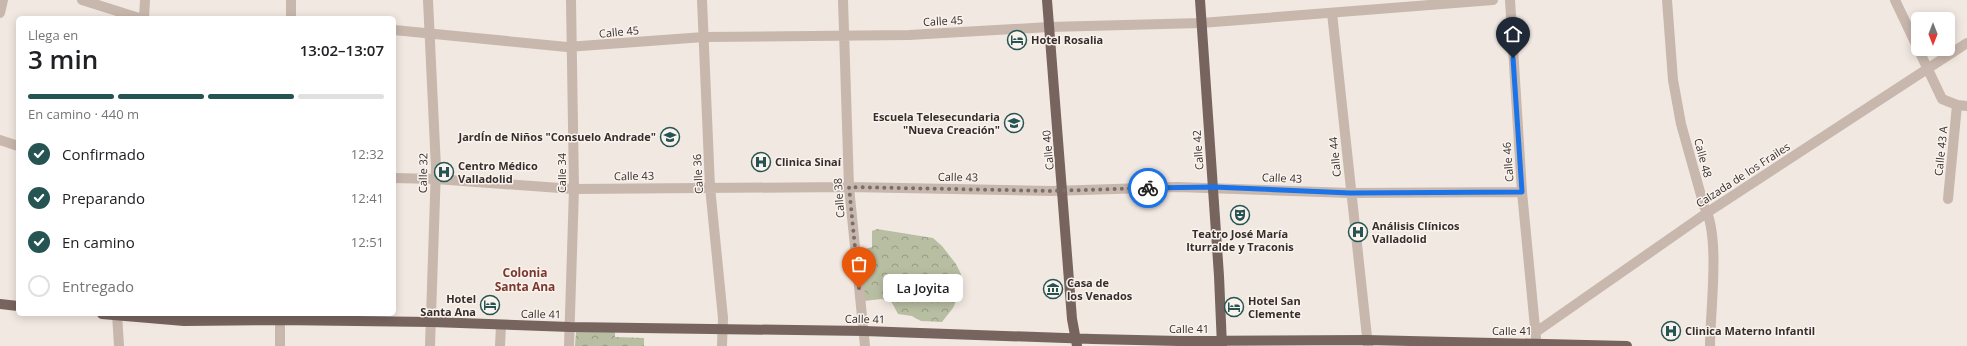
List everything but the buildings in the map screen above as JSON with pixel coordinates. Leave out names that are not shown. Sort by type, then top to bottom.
[{"type":"main road","name":"Calle 40","points":[[1047,0],[1063,190],[1066,244],[1076,342]]},
{"type":"main road","name":"Calle 42","points":[[1200,0],[1222,343]]},
{"type":"main road","points":[[0,304],[16,306]]},
{"type":"main road","name":"Calle 41","points":[[128,316],[184,321],[280,317],[570,327],[864,331],[1076,342],[1461,344],[1536,340],[1627,346]]},
{"type":"street","points":[[0,13],[3,0]]},
{"type":"street","points":[[82,0],[134,16]]},
{"type":"street","points":[[144,16],[145,0]]},
{"type":"street","points":[[291,0],[291,16]]},
{"type":"street","name":"Calle 32","points":[[428,0],[435,179],[432,322],[430,346]]},
{"type":"street","name":"Calle 34","points":[[569,346],[574,189],[571,0]]},
{"type":"street","name":"Calle 36","points":[[702,0],[710,187],[723,328],[722,346]]},
{"type":"street","name":"Calle 38","points":[[843,0],[849,187],[865,346]]},
{"type":"street","name":"Calle 45","points":[[396,30],[430,32],[572,47],[704,37],[909,35],[1049,27],[1201,23],[1493,0]]},
{"type":"street","name":"Calle 46","points":[[1510,0],[1522,192],[1536,340]]},
{"type":"street","name":"Calle 48","points":[[1667,0],[1673,80],[1681,124],[1704,206],[1708,212],[1714,254],[1710,346]]},
{"type":"street","points":[[1895,0],[1942,99],[1962,106]]},
{"type":"street","name":"Calle 44","points":[[1332,13],[1367,343]]},
{"type":"street","name":"Calzada de los Frailes","points":[[1536,340],[1708,212],[1967,43]]},
{"type":"street","name":"Calle 43 A","points":[[1948,199],[1962,106]]},
{"type":"street","points":[[0,140],[16,145]]},
{"type":"street","name":"Calle 43","points":[[396,178],[435,179],[574,189],[849,187],[1063,190],[1213,187],[1350,193],[1522,192]]},
{"type":"street","points":[[117,316],[118,346]]},
{"type":"street","points":[[280,317],[280,346]]},
{"type":"street","points":[[500,346],[501,325]]},
{"type":"green space","points":[[877,229],[933,238],[942,246],[956,264],[961,274],[960,292],[953,308],[942,322],[921,321],[912,316],[898,314],[891,301],[881,299],[864,301],[860,251],[872,247],[872,231]]},
{"type":"green space","points":[[576,332],[615,332],[615,337],[644,338],[644,346],[575,346]]},
{"type":"way so far","points":[[859,288],[849,187],[1051,191],[1148,188]]},
{"type":"place","name":"Hotel Rosalia","points":[[1017,40]]},
{"type":"place","name":"Escuela Telesecundaria \"Nueva Creación\"","points":[[1014,123]]},
{"type":"place","name":"JardÍn de Niños \"Consuelo Andrade\"","points":[[670,137]]},
{"type":"place","name":"Clinica Sinaí","points":[[761,162]]},
{"type":"place","name":"Centro Médico Valladolid","points":[[444,172]]},
{"type":"place","name":"Teatro José María Iturralde y Traconis","points":[[1240,215]]},
{"type":"place","name":"Análisis Clínicos Valladolid","points":[[1358,232]]},
{"type":"place","name":"La Joyita","points":[[859,288]]},
{"type":"place","name":"Casa de los Venados","points":[[1053,289]]},
{"type":"place","name":"Hotel Santa Ana","points":[[490,305]]},
{"type":"place","name":"Hotel San Clemente","points":[[1234,307]]},
{"type":"place","name":"Clinica Materno Infantil","points":[[1671,331]]},
{"type":"district","name":"Colonia Santa Ana","points":[[525,280]]},
{"type":"route","points":[[1148,188],[1213,187],[1350,193],[1522,192],[1513,58]]}]
